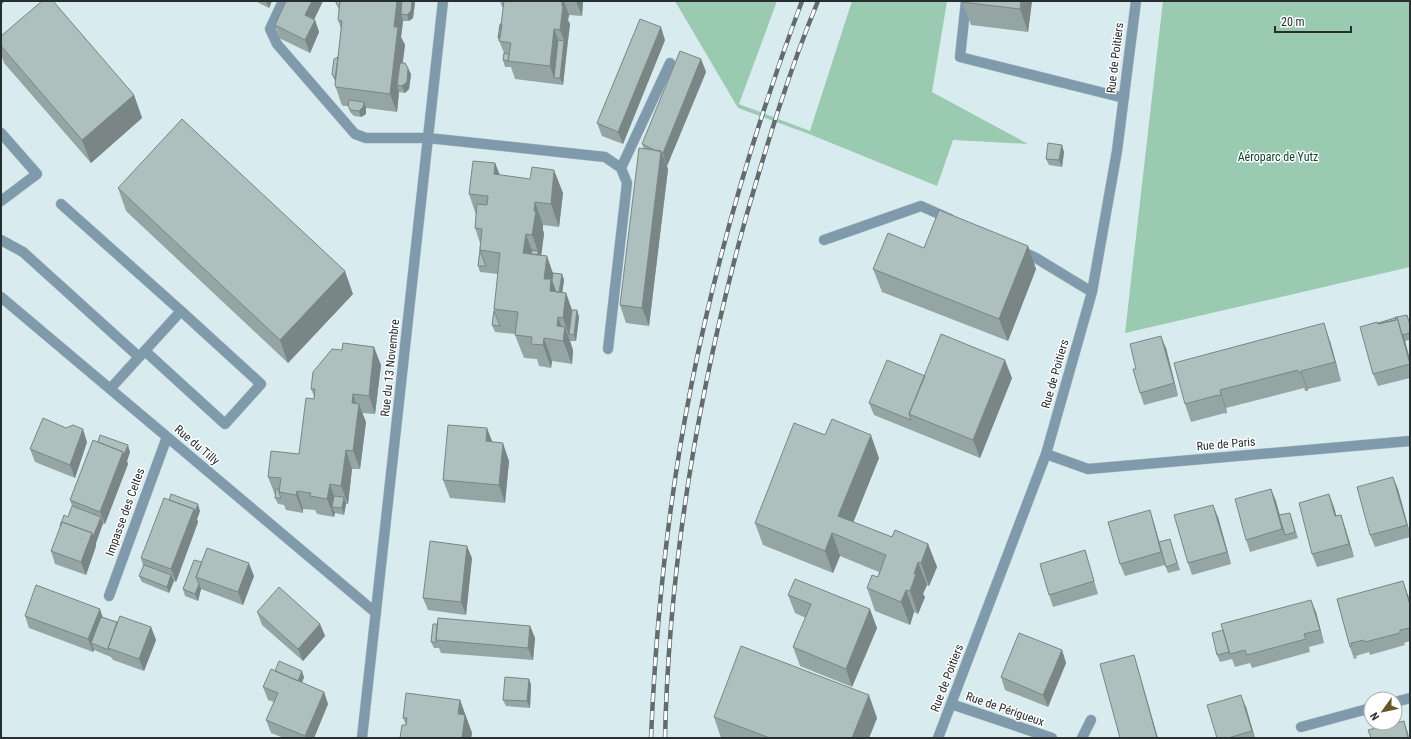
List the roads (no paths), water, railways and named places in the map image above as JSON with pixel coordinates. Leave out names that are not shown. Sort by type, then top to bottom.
[{"type":"street","points":[[283,1],[270,29],[277,44],[354,134],[366,138],[428,138],[605,158],[621,168],[627,183],[608,349]]},
{"type":"street","name":"Rue du 13 Novembre","points":[[362,738],[443,1]]},
{"type":"street","points":[[966,1],[960,57],[1124,98]]},
{"type":"street","name":"Rue de Poitiers","points":[[938,738],[1046,454],[1092,292],[1117,151],[1136,1]]},
{"type":"street","points":[[621,168],[670,63]]},
{"type":"street","points":[[1,133],[37,174],[1,201]]},
{"type":"street","points":[[1,240],[23,252],[225,424],[261,384],[61,204]]},
{"type":"street","points":[[824,240],[921,206],[957,222]]},
{"type":"street","points":[[1007,245],[1036,258],[1092,292]]},
{"type":"street","name":"Rue du Tilly","points":[[1,298],[376,613]]},
{"type":"street","points":[[110,390],[180,312]]},
{"type":"street","name":"Impasse des Celtes","points":[[109,596],[167,437]]},
{"type":"street","name":"Rue de Paris","points":[[1046,454],[1088,469],[1410,441]]},
{"type":"street","name":"Rue de Périgueux","points":[[951,704],[1052,738]]},
{"type":"street","points":[[1301,727],[1363,710]]},
{"type":"street","points":[[1082,738],[1091,720]]},
{"type":"railway","points":[[651,738],[656,650],[664,562],[683,431],[701,338],[725,240],[753,144],[768,96],[802,1]]},
{"type":"railway","points":[[665,738],[673,606],[680,541],[689,475],[714,345],[729,281],[762,162],[788,81],[818,1]]},
{"type":"park label","name":"Aéroparc de Yutz","points":[[1278,157]]}]
